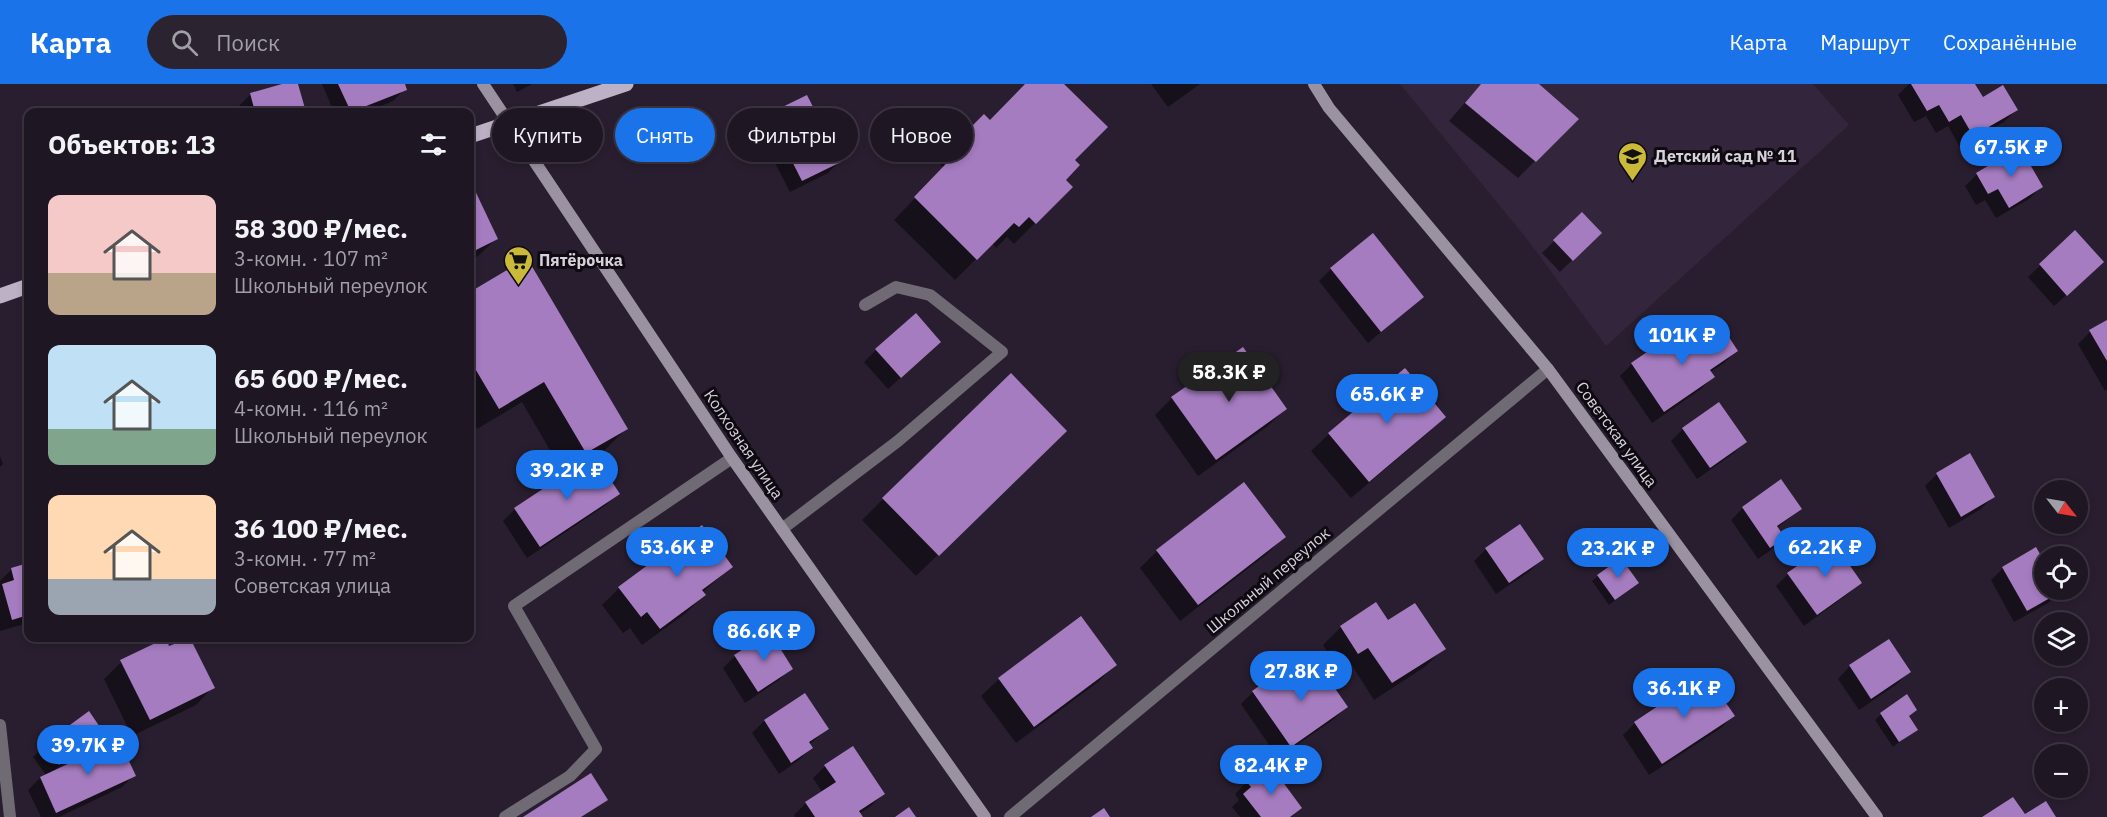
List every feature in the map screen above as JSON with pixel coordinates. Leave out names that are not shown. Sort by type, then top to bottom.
[{"type":"main road","points":[[553,108],[626,84]]},
{"type":"main road","points":[[474,135],[492,128]]},
{"type":"main road","points":[[0,296],[24,287]]},
{"type":"street","name":"Колхозная улица","points":[[483,84],[500,108]]},
{"type":"street","name":"Советская улица","points":[[1314,84],[1329,108],[1548,369],[1877,817]]},
{"type":"street","name":"Колхозная улица","points":[[536,162],[732,458],[986,817]]},
{"type":"street","points":[[782,529],[898,441],[1002,352],[930,295],[896,286],[865,304]]},
{"type":"street","name":"Школьный переулок","points":[[1010,817],[1548,369]]},
{"type":"street","points":[[505,817],[570,776],[596,749],[514,606],[732,458]]},
{"type":"street","points":[[0,725],[10,817]]},
{"type":"shaded area","name":"Детский сад № 11","points":[[1400,84],[1813,84],[1849,125],[1606,346],[1527,239]]},
{"type":"building","points":[[282,84],[298,84],[305,108],[254,108],[250,93]]},
{"type":"building","points":[[338,84],[405,84],[407,90],[361,108],[349,108]]},
{"type":"building","points":[[1025,84],[1064,84],[1108,127],[1075,160],[1080,165],[1066,180],[1073,187],[1036,224],[1029,217],[1019,227],[1014,223],[977,260],[914,197],[948,162],[973,162],[973,125],[984,114],[990,120]]},
{"type":"building","points":[[1481,84],[1539,84],[1579,119],[1536,162],[1465,103]]},
{"type":"building","points":[[1911,84],[1975,84],[1983,97],[2003,85],[2018,110],[1973,136],[1961,115],[1949,122],[1939,105],[1927,111]]},
{"type":"building","points":[[807,95],[814,108],[780,108]]},
{"type":"building","points":[[2020,147],[2043,187],[2009,208],[1998,189],[1988,194],[1976,173]]},
{"type":"building","points":[[792,162],[841,162],[802,181]]},
{"type":"building","points":[[474,188],[498,239],[474,251]]},
{"type":"building","points":[[1582,212],[1602,233],[1573,261],[1553,240]]},
{"type":"building","points":[[2075,230],[2104,262],[2067,296],[2039,264]]},
{"type":"building","points":[[1373,233],[1424,297],[1381,332],[1330,268]]},
{"type":"building","points":[[527,258],[628,429],[586,453],[544,382],[499,409],[474,367],[474,290]]},
{"type":"building","points":[[916,313],[941,342],[901,378],[875,349]]},
{"type":"building","points":[[2107,320],[2107,361],[2089,330]]},
{"type":"building","points":[[1723,328],[1738,351],[1710,370],[1715,377],[1664,412],[1631,363],[1679,330],[1692,349]]},
{"type":"building","points":[[1243,347],[1287,409],[1216,460],[1171,397]]},
{"type":"building","points":[[1405,368],[1446,417],[1369,482],[1328,433]]},
{"type":"building","points":[[1011,373],[1067,431],[939,556],[882,498]]},
{"type":"building","points":[[1719,402],[1747,442],[1710,468],[1682,428]]},
{"type":"building","points":[[1970,453],[1995,497],[1961,517],[1936,473]]},
{"type":"building","points":[[594,455],[620,494],[540,547],[514,508]]},
{"type":"building","points":[[1781,479],[1802,509],[1777,526],[1785,538],[1770,548],[1742,507]]},
{"type":"building","points":[[1244,482],[1286,537],[1198,605],[1156,550]]},
{"type":"building","points":[[1520,524],[1544,559],[1509,583],[1485,548]]},
{"type":"building","points":[[702,525],[733,567],[702,590],[706,595],[660,629],[647,612],[641,617],[618,587]]},
{"type":"building","points":[[1833,541],[1862,583],[1817,615],[1787,573]]},
{"type":"building","points":[[2034,548],[2034,600],[2046,600],[2027,611],[2002,567]]},
{"type":"building","points":[[1621,558],[1639,583],[1615,600],[1597,575]]},
{"type":"building","points":[[24,564],[24,616],[12,620],[2,584],[14,580],[11,568]]},
{"type":"building","points":[[1376,602],[1388,620],[1415,603],[1446,649],[1392,683],[1368,648],[1358,654],[1340,626]]},
{"type":"building","points":[[1081,616],[1117,665],[1034,727],[998,678]]},
{"type":"building","points":[[770,632],[793,669],[758,692],[734,655]]},
{"type":"building","points":[[1889,639],[1911,672],[1871,699],[1849,665]]},
{"type":"building","points":[[158,642],[168,642],[169,646],[180,642],[192,642],[215,688],[150,720],[120,660]]},
{"type":"building","points":[[1315,660],[1348,707],[1291,747],[1252,691],[1275,675],[1282,684]]},
{"type":"building","points":[[1706,674],[1735,716],[1662,764],[1634,722]]},
{"type":"building","points":[[805,693],[829,729],[809,742],[813,748],[791,763],[764,720]]},
{"type":"building","points":[[1907,694],[1917,710],[1909,716],[1918,730],[1899,742],[1880,713]]},
{"type":"building","points":[[89,711],[104,733],[59,765],[44,744]]},
{"type":"building","points":[[119,740],[136,776],[56,813],[40,777]]},
{"type":"building","points":[[853,746],[885,794],[859,811],[863,817],[815,817],[805,802],[836,782],[824,765]]},
{"type":"building","points":[[1260,770],[1266,776],[1274,770],[1302,808],[1290,817],[1261,817],[1243,794],[1251,787],[1246,781]]},
{"type":"building","points":[[591,773],[608,800],[581,817],[523,817]]},
{"type":"building","points":[[2013,797],[2025,814],[2046,801],[2056,817],[1982,817]]},
{"type":"building","points":[[909,807],[916,817],[895,817]]},
{"type":"building","points":[[1104,808],[1110,817],[1091,817]]},
{"type":"place","name":"Детский сад № 11","points":[[1633,182]]},
{"type":"place","name":"Пятёрочка","points":[[518,286]]}]
